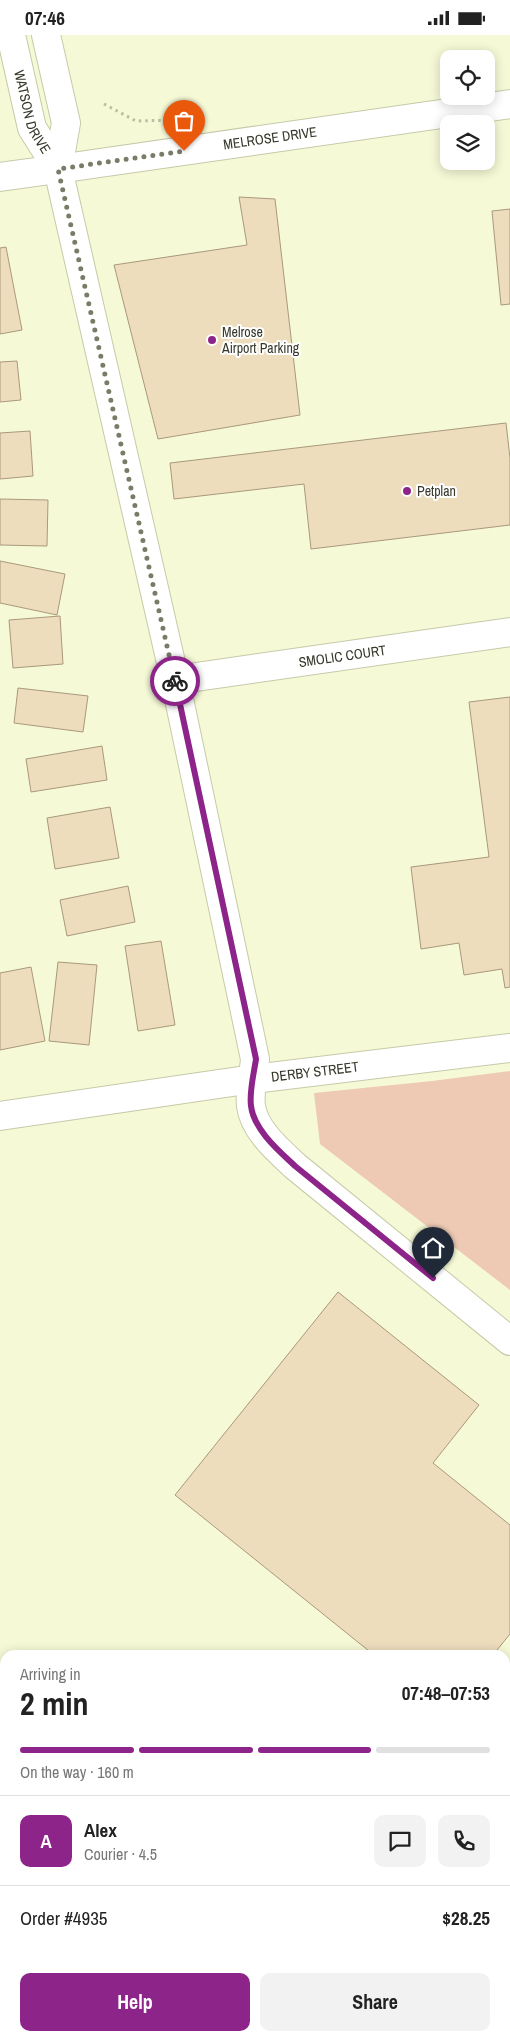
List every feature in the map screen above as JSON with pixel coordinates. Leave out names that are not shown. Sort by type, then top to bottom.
[{"type":"street","name":"WATSON DRIVE","points":[[11,35],[32,129],[58,169]]},
{"type":"street","name":"WATSON DRIVE","points":[[46,35],[66,123],[58,169]]},
{"type":"street","name":"MELROSE DRIVE","points":[[0,177],[510,104]]},
{"type":"street","points":[[58,169],[175,680],[256,1059],[250,1107],[258,1124],[274,1146],[295,1166],[510,1341]]},
{"type":"street","name":"SMOLIC COURT","points":[[175,680],[510,633]]},
{"type":"street","name":"DERBY STREET","points":[[0,1115],[253,1079],[510,1048]]},
{"type":"path","points":[[104,104],[136,121],[175,119],[184,124]]},
{"type":"shaded area","points":[[510,1071],[510,1290],[320,1144],[314,1093]]},
{"type":"building","name":"Melrose Airport Parking","points":[[239,197],[275,199],[300,415],[158,439],[114,265],[247,245]]},
{"type":"building","points":[[510,209],[510,304],[501,305],[492,211]]},
{"type":"building","points":[[6,247],[22,330],[0,334],[0,248]]},
{"type":"building","points":[[17,361],[21,400],[0,402],[0,362]]},
{"type":"building","name":"Petplan","points":[[506,423],[510,458],[510,525],[311,549],[304,484],[174,499],[170,463]]},
{"type":"building","points":[[30,431],[33,476],[0,479],[0,433]]},
{"type":"building","points":[[0,499],[48,500],[47,546],[0,545]]},
{"type":"building","points":[[0,561],[65,574],[57,615],[0,603]]},
{"type":"building","points":[[60,616],[63,664],[13,668],[9,620]]},
{"type":"building","points":[[18,688],[88,696],[83,732],[14,723]]},
{"type":"building","points":[[510,697],[510,987],[505,988],[502,969],[464,975],[459,943],[421,949],[411,867],[489,857],[469,702]]},
{"type":"building","points":[[102,746],[107,780],[31,792],[26,759]]},
{"type":"building","points":[[110,807],[119,858],[55,869],[47,818]]},
{"type":"building","points":[[128,886],[135,922],[67,936],[60,900]]},
{"type":"building","points":[[161,941],[175,1025],[138,1031],[125,946]]},
{"type":"building","points":[[58,962],[97,965],[89,1045],[49,1041]]},
{"type":"building","points":[[31,967],[45,1041],[0,1050],[0,973]]},
{"type":"building","points":[[338,1292],[479,1405],[433,1463],[510,1525],[510,1634],[497,1650],[368,1650],[175,1495]]},
{"type":"way so far","points":[[175,681],[58,169],[184,151]]},
{"type":"place","name":"Melrose Airport Parking","points":[[212,340]]},
{"type":"place","name":"Petplan","points":[[407,491]]},
{"type":"route","points":[[175,681],[256,1059],[250,1107],[258,1124],[274,1146],[295,1166],[433,1278]]}]
